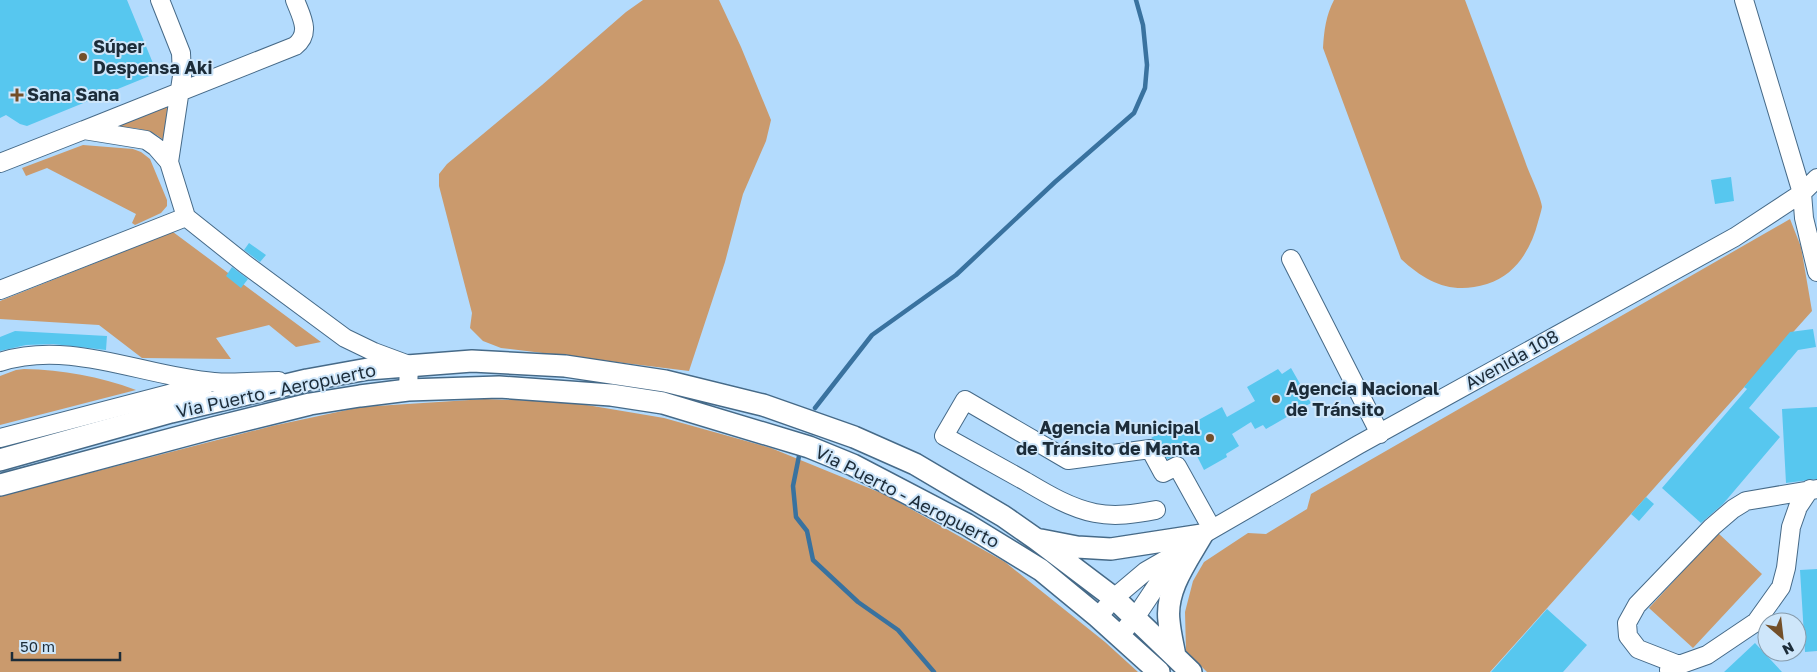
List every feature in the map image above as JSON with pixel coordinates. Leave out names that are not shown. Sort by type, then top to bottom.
[{"type":"main road","name":"Via Puerto - Aeropuerto","points":[[0,460],[171,412],[307,380],[368,369],[472,361],[565,366],[665,381],[763,405],[854,437],[915,464],[1004,516],[1036,539],[1114,598],[1191,672]]},
{"type":"main road","name":"Via Puerto - Aeropuerto","points":[[0,485],[310,404],[408,390],[499,387],[611,395],[663,404],[809,447],[853,465],[966,524],[1041,570],[1160,672]]},
{"type":"main road","points":[[1036,539],[1077,547],[1111,549],[1207,532]]},
{"type":"main road","points":[[1175,656],[1168,620],[1170,598],[1181,571],[1207,532]]},
{"type":"street","points":[[160,0],[181,53],[182,68],[169,162]]},
{"type":"street","points":[[0,163],[298,44],[305,30],[295,0]]},
{"type":"street","points":[[1744,0],[1802,193],[1804,218],[1817,272]]},
{"type":"street","points":[[84,130],[146,140],[156,147],[169,162],[186,217],[245,264],[345,338],[374,352],[409,365],[408,390]]},
{"type":"street","name":"Avenida 108","points":[[1098,617],[1114,598],[1146,571],[1179,552],[1207,532],[1735,237],[1802,193],[1817,178]]},
{"type":"street","points":[[0,290],[186,217]]},
{"type":"street","points":[[1291,259],[1380,434]]},
{"type":"street","points":[[0,362],[22,356],[59,356],[108,361],[157,373],[214,382],[307,380]]},
{"type":"street","points":[[0,438],[214,382]]},
{"type":"street","points":[[1156,510],[1136,514],[1115,515],[1094,513],[1074,507],[944,436],[965,400],[1068,460],[1150,449],[1163,473],[1177,466],[1207,532]]},
{"type":"street","points":[[1814,489],[1798,507],[1791,527],[1786,568],[1781,587],[1756,622],[1707,655],[1672,668],[1638,649],[1628,636],[1627,623],[1637,605],[1712,527],[1733,508],[1746,501],[1814,489]]},
{"type":"street","name":"Avenida 108","points":[[1119,636],[1135,618],[1179,552]]},
{"type":"shaded area","points":[[643,0],[719,0],[771,120],[766,141],[743,194],[725,262],[689,371],[501,348],[483,341],[470,328],[472,313],[439,186],[439,174],[447,164],[626,12]]},
{"type":"shaded area","points":[[1334,0],[1465,0],[1542,207],[1535,232],[1521,260],[1514,268],[1497,280],[1474,287],[1462,288],[1441,285],[1420,275],[1401,259],[1323,48],[1326,23]]},
{"type":"shaded area","points":[[167,107],[166,142],[149,131],[137,128],[116,127]]},
{"type":"shaded area","points":[[83,145],[133,149],[141,152],[150,159],[167,200],[167,206],[161,213],[135,225],[132,223],[136,214],[47,168],[26,176],[22,168]]},
{"type":"shaded area","points":[[1790,219],[1801,247],[1812,311],[1490,672],[1207,672],[1186,651],[1185,612],[1193,581],[1204,562],[1248,533],[1266,534],[1307,509],[1311,494]]},
{"type":"shaded area","points":[[173,232],[321,342],[296,347],[269,325],[216,338],[231,359],[142,358],[99,325],[0,319],[0,301]]},
{"type":"shaded area","points":[[24,369],[81,375],[136,390],[0,425],[0,376]]},
{"type":"shaded area","points":[[485,399],[569,402],[664,418],[771,448],[886,495],[1005,562],[1105,642],[1138,672],[0,672],[0,496],[272,426],[361,407]]},
{"type":"shaded area","points":[[1718,533],[1762,574],[1693,648],[1649,608]]},
{"type":"building","points":[[0,0],[127,0],[157,73],[27,126],[6,115],[0,118]]},
{"type":"building","points":[[1731,177],[1734,201],[1715,204],[1711,180]]},
{"type":"building","points":[[249,243],[266,255],[260,262],[244,250]]},
{"type":"building","points":[[232,267],[248,279],[241,288],[226,276]]},
{"type":"building","points":[[1813,329],[1816,347],[1798,350],[1749,408],[1780,437],[1723,504],[1701,523],[1662,488],[1747,389],[1744,387],[1790,332]]},
{"type":"building","points":[[15,331],[107,336],[106,350],[53,344],[26,345],[0,351],[0,337]]},
{"type":"building","points":[[1291,368],[1311,403],[1266,429],[1263,425],[1255,429],[1251,422],[1232,434],[1239,446],[1226,454],[1227,457],[1204,470],[1196,454],[1193,456],[1190,450],[1167,459],[1159,443],[1151,438],[1169,428],[1173,434],[1222,407],[1227,417],[1255,401],[1247,387],[1278,369],[1282,374]]},
{"type":"building","points":[[1817,407],[1817,479],[1786,483],[1782,409]]},
{"type":"building","points":[[1646,497],[1654,504],[1639,521],[1631,514]]},
{"type":"building","points":[[1817,569],[1817,651],[1807,652],[1807,612],[1803,612],[1800,570]]},
{"type":"building","points":[[1547,609],[1587,645],[1563,672],[1491,672]]},
{"type":"building","points":[[1755,643],[1757,645],[1757,662],[1773,662],[1782,672],[1724,672]]},
{"type":"waterway","points":[[815,408],[872,335],[956,275],[1055,182],[1134,113],[1145,88],[1147,65],[1143,25],[1136,0]]},
{"type":"waterway","points":[[799,456],[793,486],[796,517],[807,531],[813,560],[858,602],[898,630],[934,672]]},
{"type":"place","name":"Súper Despensa Aki","points":[[83,57]]},
{"type":"place","name":"Sana Sana","points":[[17,95]]},
{"type":"place","name":"Agencia Nacional de Tránsito","points":[[1276,399]]},
{"type":"place","name":"Agencia Municipal de Tránsito de Manta","points":[[1210,438]]}]
